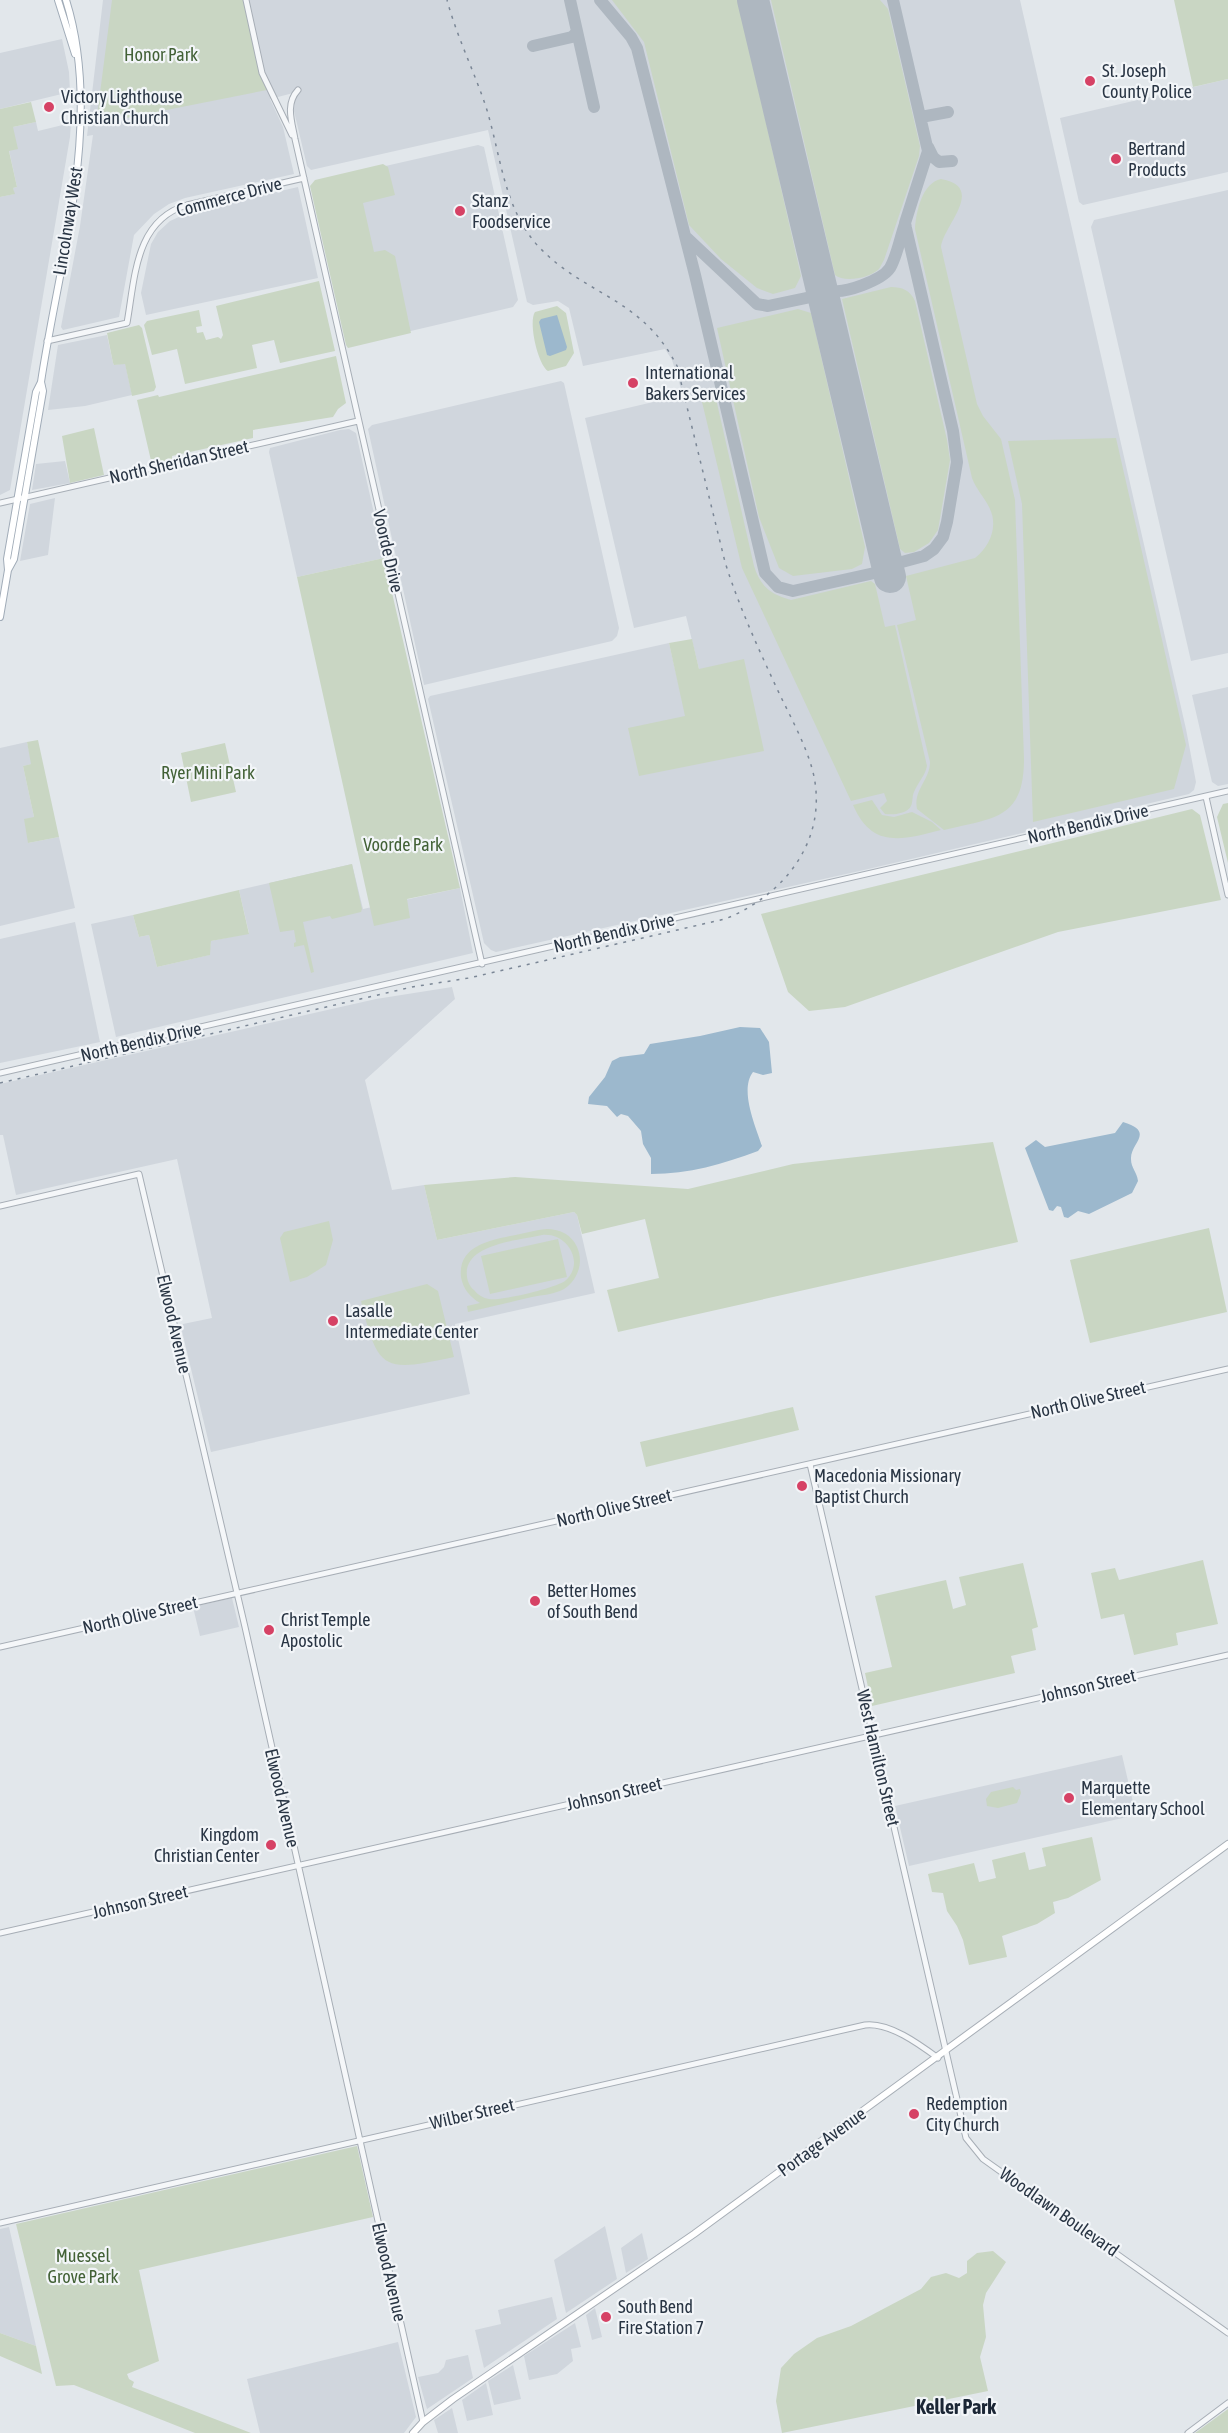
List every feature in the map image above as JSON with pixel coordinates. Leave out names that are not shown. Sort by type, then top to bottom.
[{"type":"main road","name":"Lincolnway West","points":[[58,0],[78,60]]},
{"type":"main road","name":"Lincolnway West","points":[[0,617],[8,570],[7,559],[36,392],[41,382],[76,174],[81,117],[78,60],[76,36],[66,0]]},
{"type":"main road","name":"Lincolnway West","points":[[8,570],[14,559],[25,497],[43,391],[41,382]]},
{"type":"main road","name":"Portage Avenue","points":[[413,2433],[423,2422],[516,2355],[694,2234],[938,2058],[1228,1844]]},
{"type":"street","name":"Voorde Drive","points":[[246,0],[262,73],[294,139]]},
{"type":"street","name":"Voorde Drive","points":[[298,90],[290,100],[294,139],[482,964]]},
{"type":"street","name":"Commerce Drive","points":[[47,341],[127,323],[140,252],[147,235],[163,217],[184,206],[304,178]]},
{"type":"street","name":"North Sheridan Street","points":[[0,503],[358,421]]},
{"type":"street","name":"North Bendix Drive","points":[[0,1073],[1228,791]]},
{"type":"street","points":[[1206,797],[1228,895]]},
{"type":"street","name":"Elwood Avenue","points":[[0,1206],[140,1174],[237,1593],[423,2422]]},
{"type":"street","name":"North Olive Street","points":[[0,1647],[1228,1369]]},
{"type":"street","name":"West Hamilton Street","points":[[810,1464],[946,2052]]},
{"type":"street","name":"Johnson Street","points":[[0,1934],[1228,1655]]},
{"type":"street","name":"Wilber Street","points":[[0,2223],[865,2025],[887,2028],[938,2058]]},
{"type":"street","name":"Woodlawn Boulevard","points":[[946,2052],[964,2131],[971,2145],[980,2155],[1228,2333]]},
{"type":"street","points":[[1188,2433],[1228,2403]]},
{"type":"shaded area","points":[[103,0],[1020,0],[1186,729],[1196,782],[1194,790],[1189,794],[864,870],[496,952],[491,950],[484,943],[428,699],[430,696],[669,643],[686,716],[764,751],[699,669],[686,616],[634,628],[585,418],[683,395],[672,360],[665,349],[583,366],[569,308],[558,301],[533,305],[527,302],[488,130],[311,170],[307,166],[293,107],[294,100],[301,91],[270,99],[283,127],[294,174],[185,198],[169,204],[154,214],[134,235],[119,317],[63,330],[61,327],[80,226],[93,135],[87,136]]},
{"type":"shaded area","points":[[62,39],[69,72],[70,92],[0,109],[0,53]]},
{"type":"shaded area","points":[[1228,79],[1228,172],[1083,205],[1079,202],[1060,118]]},
{"type":"shaded area","points":[[36,122],[38,131],[71,123],[70,137],[10,490],[0,495],[0,197],[14,194],[13,188],[17,187],[9,150],[13,127]]},
{"type":"shaded area","points":[[478,145],[484,147],[518,300],[513,307],[351,345],[315,182]]},
{"type":"shaded area","points":[[298,187],[318,278],[146,315],[141,293],[151,244],[158,232],[170,221],[192,211]]},
{"type":"shaded area","points":[[1228,190],[1228,653],[1191,661],[1091,227],[1094,220]]},
{"type":"shaded area","points":[[107,335],[114,365],[125,363],[132,395],[85,406],[48,410],[58,345]]},
{"type":"shaded area","points":[[561,381],[564,383],[619,628],[617,636],[612,641],[424,685],[368,429],[372,425]]},
{"type":"shaded area","points":[[349,429],[356,433],[384,558],[297,577],[270,448]]},
{"type":"shaded area","points":[[65,461],[70,483],[32,490],[36,464]]},
{"type":"shaded area","points":[[55,498],[48,555],[20,561],[30,504]]},
{"type":"shaded area","points":[[1228,687],[1228,784],[1218,786],[1212,782],[1192,695]]},
{"type":"shaded area","points":[[27,742],[32,764],[23,766],[34,817],[28,843],[59,837],[75,908],[0,926],[0,748]]},
{"type":"shaded area","points":[[352,864],[363,909],[460,888],[473,953],[116,1037],[91,924],[133,915],[139,937],[149,935],[157,967],[209,955],[211,941],[249,933],[239,890]]},
{"type":"shaded area","points":[[75,922],[100,1042],[0,1063],[0,939]]},
{"type":"shaded area","points":[[452,987],[455,999],[365,1080],[392,1190],[424,1185],[437,1240],[574,1212],[577,1215],[595,1293],[455,1324],[470,1394],[211,1452],[181,1327],[183,1324],[212,1318],[177,1159],[16,1195],[3,1135],[0,1135],[0,1084],[376,999]]},
{"type":"shaded area","points":[[232,1598],[239,1627],[200,1636],[193,1607]]},
{"type":"shaded area","points":[[1122,1755],[1136,1815],[909,1866],[895,1806]]},
{"type":"shaded area","points":[[605,2226],[617,2279],[566,2313],[554,2260]]},
{"type":"shaded area","points":[[9,2227],[36,2346],[0,2333],[0,2229]]},
{"type":"shaded area","points":[[642,2233],[648,2259],[626,2273],[621,2248]]},
{"type":"shaded area","points":[[552,2297],[557,2319],[484,2368],[475,2330],[501,2324],[498,2310]]},
{"type":"shaded area","points":[[595,2308],[602,2337],[592,2340],[586,2315]]},
{"type":"shaded area","points":[[575,2323],[581,2347],[571,2349],[573,2361],[557,2374],[529,2380],[524,2356]]},
{"type":"shaded area","points":[[398,2342],[416,2417],[404,2433],[260,2433],[247,2379]]},
{"type":"shaded area","points":[[468,2355],[473,2378],[427,2409],[418,2377],[438,2373],[444,2367],[446,2360]]},
{"type":"shaded area","points":[[513,2365],[521,2399],[494,2405],[488,2381]]},
{"type":"shaded area","points":[[486,2383],[493,2415],[467,2421],[462,2400]]},
{"type":"shaded area","points":[[452,2408],[458,2433],[438,2433],[434,2420]]},
{"type":"green space","name":"Honor Park","points":[[112,0],[247,0],[267,90],[96,124]]},
{"type":"green space","points":[[612,0],[738,0],[801,276],[795,288],[773,294],[757,288],[721,259],[689,225],[644,42]]},
{"type":"green space","points":[[771,0],[880,0],[888,9],[920,146],[919,156],[884,260],[879,269],[870,275],[844,279],[835,275]]},
{"type":"green space","points":[[1174,0],[1228,0],[1228,79],[1193,87]]},
{"type":"green space","points":[[31,102],[36,122],[13,127],[18,149],[9,151],[17,187],[13,188],[15,194],[0,197],[0,109]]},
{"type":"green space","points":[[383,164],[388,167],[395,195],[363,203],[374,252],[385,250],[395,256],[411,333],[348,348],[310,186],[315,180]]},
{"type":"green space","points":[[941,179],[954,183],[961,190],[962,198],[959,208],[943,238],[941,247],[977,404],[983,416],[1001,439],[1015,500],[1024,759],[1023,779],[1012,805],[991,818],[944,830],[917,809],[917,796],[930,762],[897,625],[916,620],[906,576],[975,558],[989,542],[993,521],[989,507],[972,478],[915,229],[921,199],[929,186]]},
{"type":"green space","points":[[319,281],[335,351],[280,363],[274,340],[252,345],[257,368],[185,384],[177,349],[152,355],[144,325],[147,321],[199,310],[202,326],[196,327],[197,333],[203,332],[206,340],[218,337],[221,339],[223,335],[216,306]]},
{"type":"green space","points":[[891,287],[905,290],[915,301],[950,460],[938,530],[929,543],[914,552],[905,553],[900,549],[842,299]]},
{"type":"green space","points":[[557,306],[566,313],[574,353],[566,366],[548,371],[538,352],[533,333],[533,317],[535,312]]},
{"type":"green space","points":[[798,309],[811,313],[865,547],[862,564],[852,569],[793,576],[779,568],[759,517],[717,328]]},
{"type":"green space","points":[[139,325],[142,328],[156,387],[154,391],[132,396],[125,364],[114,365],[113,363],[107,333]]},
{"type":"green space","points":[[336,356],[346,403],[333,417],[253,430],[253,438],[172,456],[172,460],[152,465],[137,400],[158,395],[159,397]]},
{"type":"green space","points":[[716,399],[754,566],[763,584],[772,592],[791,600],[871,581],[875,584],[885,627],[895,625],[927,766],[914,792],[911,806],[903,812],[885,814],[880,808],[887,801],[884,793],[851,801],[742,568],[702,402]]},
{"type":"green space","points":[[94,428],[104,475],[70,483],[62,436]]},
{"type":"green space","points":[[1116,438],[1186,745],[1174,789],[1033,822],[1022,504],[1008,441]]},
{"type":"green space","name":"Voorde Park","points":[[384,558],[460,888],[407,899],[410,918],[374,926],[297,577]]},
{"type":"green space","points":[[692,639],[699,669],[744,659],[764,751],[639,776],[628,728],[685,716],[669,643]]},
{"type":"green space","points":[[38,740],[59,837],[28,843],[24,819],[34,817],[23,766],[31,764],[27,742]]},
{"type":"green space","name":"Ryer Mini Park","points":[[225,743],[236,792],[191,802],[181,753]]},
{"type":"green space","points":[[872,800],[882,815],[894,817],[912,812],[932,822],[941,830],[901,838],[879,835],[869,829],[853,805]]},
{"type":"green space","points":[[1228,803],[1228,863],[1217,817],[1223,804]]},
{"type":"green space","points":[[1192,809],[1200,815],[1221,900],[1058,932],[845,1007],[809,1011],[788,992],[761,914]]},
{"type":"green space","points":[[352,864],[361,912],[332,919],[330,916],[303,922],[314,972],[311,973],[304,945],[294,947],[296,942],[294,930],[280,932],[269,883]]},
{"type":"green space","points":[[239,890],[249,934],[211,941],[210,955],[157,967],[149,935],[139,937],[133,915]]},
{"type":"green space","points":[[993,1142],[1018,1242],[618,1332],[607,1290],[659,1278],[645,1219],[582,1234],[574,1212],[437,1240],[424,1185],[515,1177],[688,1189],[793,1164]]},
{"type":"green space","points":[[329,1221],[333,1240],[326,1265],[307,1277],[290,1282],[280,1238],[284,1232]]},
{"type":"green space","points":[[1209,1228],[1227,1312],[1090,1343],[1070,1260]]},
{"type":"green space","points":[[552,1229],[561,1232],[575,1243],[580,1265],[573,1281],[557,1292],[468,1312],[467,1306],[480,1303],[468,1292],[461,1277],[461,1267],[469,1252],[492,1240]],"holes":[[[551,1235],[566,1243],[574,1258],[571,1274],[565,1281],[540,1290],[496,1299],[483,1297],[470,1286],[467,1269],[471,1260],[478,1253],[510,1241]]]},
{"type":"green space","points":[[558,1239],[567,1277],[490,1294],[481,1256]]},
{"type":"green space","points":[[427,1284],[438,1291],[454,1357],[412,1365],[398,1365],[388,1361],[379,1354],[373,1342],[361,1301]]},
{"type":"green space","points":[[793,1407],[799,1430],[646,1467],[640,1442]]},
{"type":"green space","points":[[1203,1560],[1218,1624],[1176,1633],[1178,1645],[1134,1655],[1124,1614],[1101,1619],[1091,1573],[1115,1568],[1119,1580]]},
{"type":"green space","points":[[1023,1563],[1038,1627],[1032,1629],[1036,1650],[1011,1656],[1015,1673],[872,1706],[865,1673],[892,1667],[875,1596],[946,1580],[953,1609],[966,1605],[959,1577]]},
{"type":"green space","points":[[1013,1787],[1016,1790],[1020,1789],[1021,1793],[1017,1803],[998,1808],[987,1806],[986,1799],[991,1792]]},
{"type":"green space","points":[[1092,1837],[1101,1880],[1068,1898],[1053,1902],[1055,1913],[1037,1924],[1002,1936],[1007,1957],[969,1965],[963,1940],[947,1911],[943,1893],[932,1892],[928,1874],[974,1863],[979,1882],[996,1878],[992,1860],[1025,1852],[1029,1870],[1046,1866],[1042,1848]]},
{"type":"green space","name":"Muessel Grove Park","points":[[357,2146],[373,2217],[139,2270],[159,2361],[127,2374],[134,2382],[132,2387],[251,2433],[195,2433],[74,2385],[56,2386],[16,2224]]},
{"type":"green space","points":[[993,2251],[1006,2262],[986,2293],[983,2305],[986,2337],[980,2357],[988,2391],[782,2433],[776,2401],[781,2368],[794,2354],[817,2338],[851,2326],[921,2289],[931,2277],[946,2273],[959,2278],[967,2273],[967,2261],[977,2253]]},
{"type":"green space","points":[[0,2333],[36,2346],[42,2374],[0,2356]]},
{"type":"green space","points":[[1228,2409],[1228,2433],[1195,2433]]},
{"type":"water","points":[[557,315],[567,347],[566,350],[550,356],[547,355],[539,322],[541,319]]},
{"type":"water","points":[[740,1027],[760,1028],[769,1042],[772,1073],[763,1075],[753,1072],[748,1088],[750,1109],[762,1146],[758,1151],[706,1167],[651,1174],[651,1158],[643,1144],[641,1131],[628,1116],[621,1114],[617,1117],[607,1106],[588,1104],[589,1097],[605,1077],[612,1061],[620,1057],[644,1054],[650,1044]]},
{"type":"water","points":[[1123,1122],[1133,1126],[1140,1134],[1132,1153],[1131,1162],[1138,1181],[1132,1193],[1089,1214],[1078,1211],[1068,1218],[1064,1217],[1061,1207],[1057,1206],[1053,1211],[1049,1210],[1025,1148],[1036,1140],[1045,1147],[1115,1133]]},
{"type":"taxiway","points":[[570,0],[594,107]]},
{"type":"taxiway","points":[[600,0],[631,37],[637,48],[695,275],[765,573],[778,587],[793,591],[888,570]]},
{"type":"taxiway","points":[[887,566],[924,556],[934,549],[943,537],[957,462],[953,431],[905,223],[928,151],[893,0]]},
{"type":"taxiway","points":[[533,46],[572,37],[577,32]]},
{"type":"taxiway","points":[[921,117],[948,112]]},
{"type":"taxiway","points":[[928,147],[933,157],[939,162],[952,161]]},
{"type":"taxiway","points":[[818,276],[828,289],[836,291],[871,282],[890,268],[905,224]]},
{"type":"taxiway","points":[[686,237],[757,304],[768,306],[811,297],[816,290],[818,276]]},
{"type":"runway","points":[[753,0],[890,577]]},
{"type":"railway","points":[[0,1083],[412,987],[469,978],[725,919],[747,909],[783,880],[798,862],[808,842],[814,820],[816,797],[813,772],[802,742],[743,612],[725,562],[677,366],[663,343],[647,325],[630,311],[556,263],[526,231],[510,198],[486,107],[447,0]]},
{"type":"place","name":"St. Joseph County Police","points":[[1090,81]]},
{"type":"place","name":"Victory Lighthouse Christian Church","points":[[49,107]]},
{"type":"place","name":"Bertrand Products","points":[[1116,159]]},
{"type":"place","name":"Stanz Foodservice","points":[[460,211]]},
{"type":"place","name":"International Bakers Services","points":[[633,383]]},
{"type":"place","name":"Lasalle Intermediate Center","points":[[333,1321]]},
{"type":"place","name":"Macedonia Missionary Baptist Church","points":[[802,1486]]},
{"type":"place","name":"Better Homes of South Bend","points":[[535,1601]]},
{"type":"place","name":"Christ Temple Apostolic","points":[[269,1630]]},
{"type":"place","name":"Marquette Elementary School","points":[[1069,1798]]},
{"type":"place","name":"Kingdom Christian Center","points":[[271,1845]]},
{"type":"place","name":"Redemption City Church","points":[[914,2114]]},
{"type":"place","name":"South Bend Fire Station 7","points":[[606,2317]]},
{"type":"district","name":"Keller Park","points":[[956,2407]]}]
